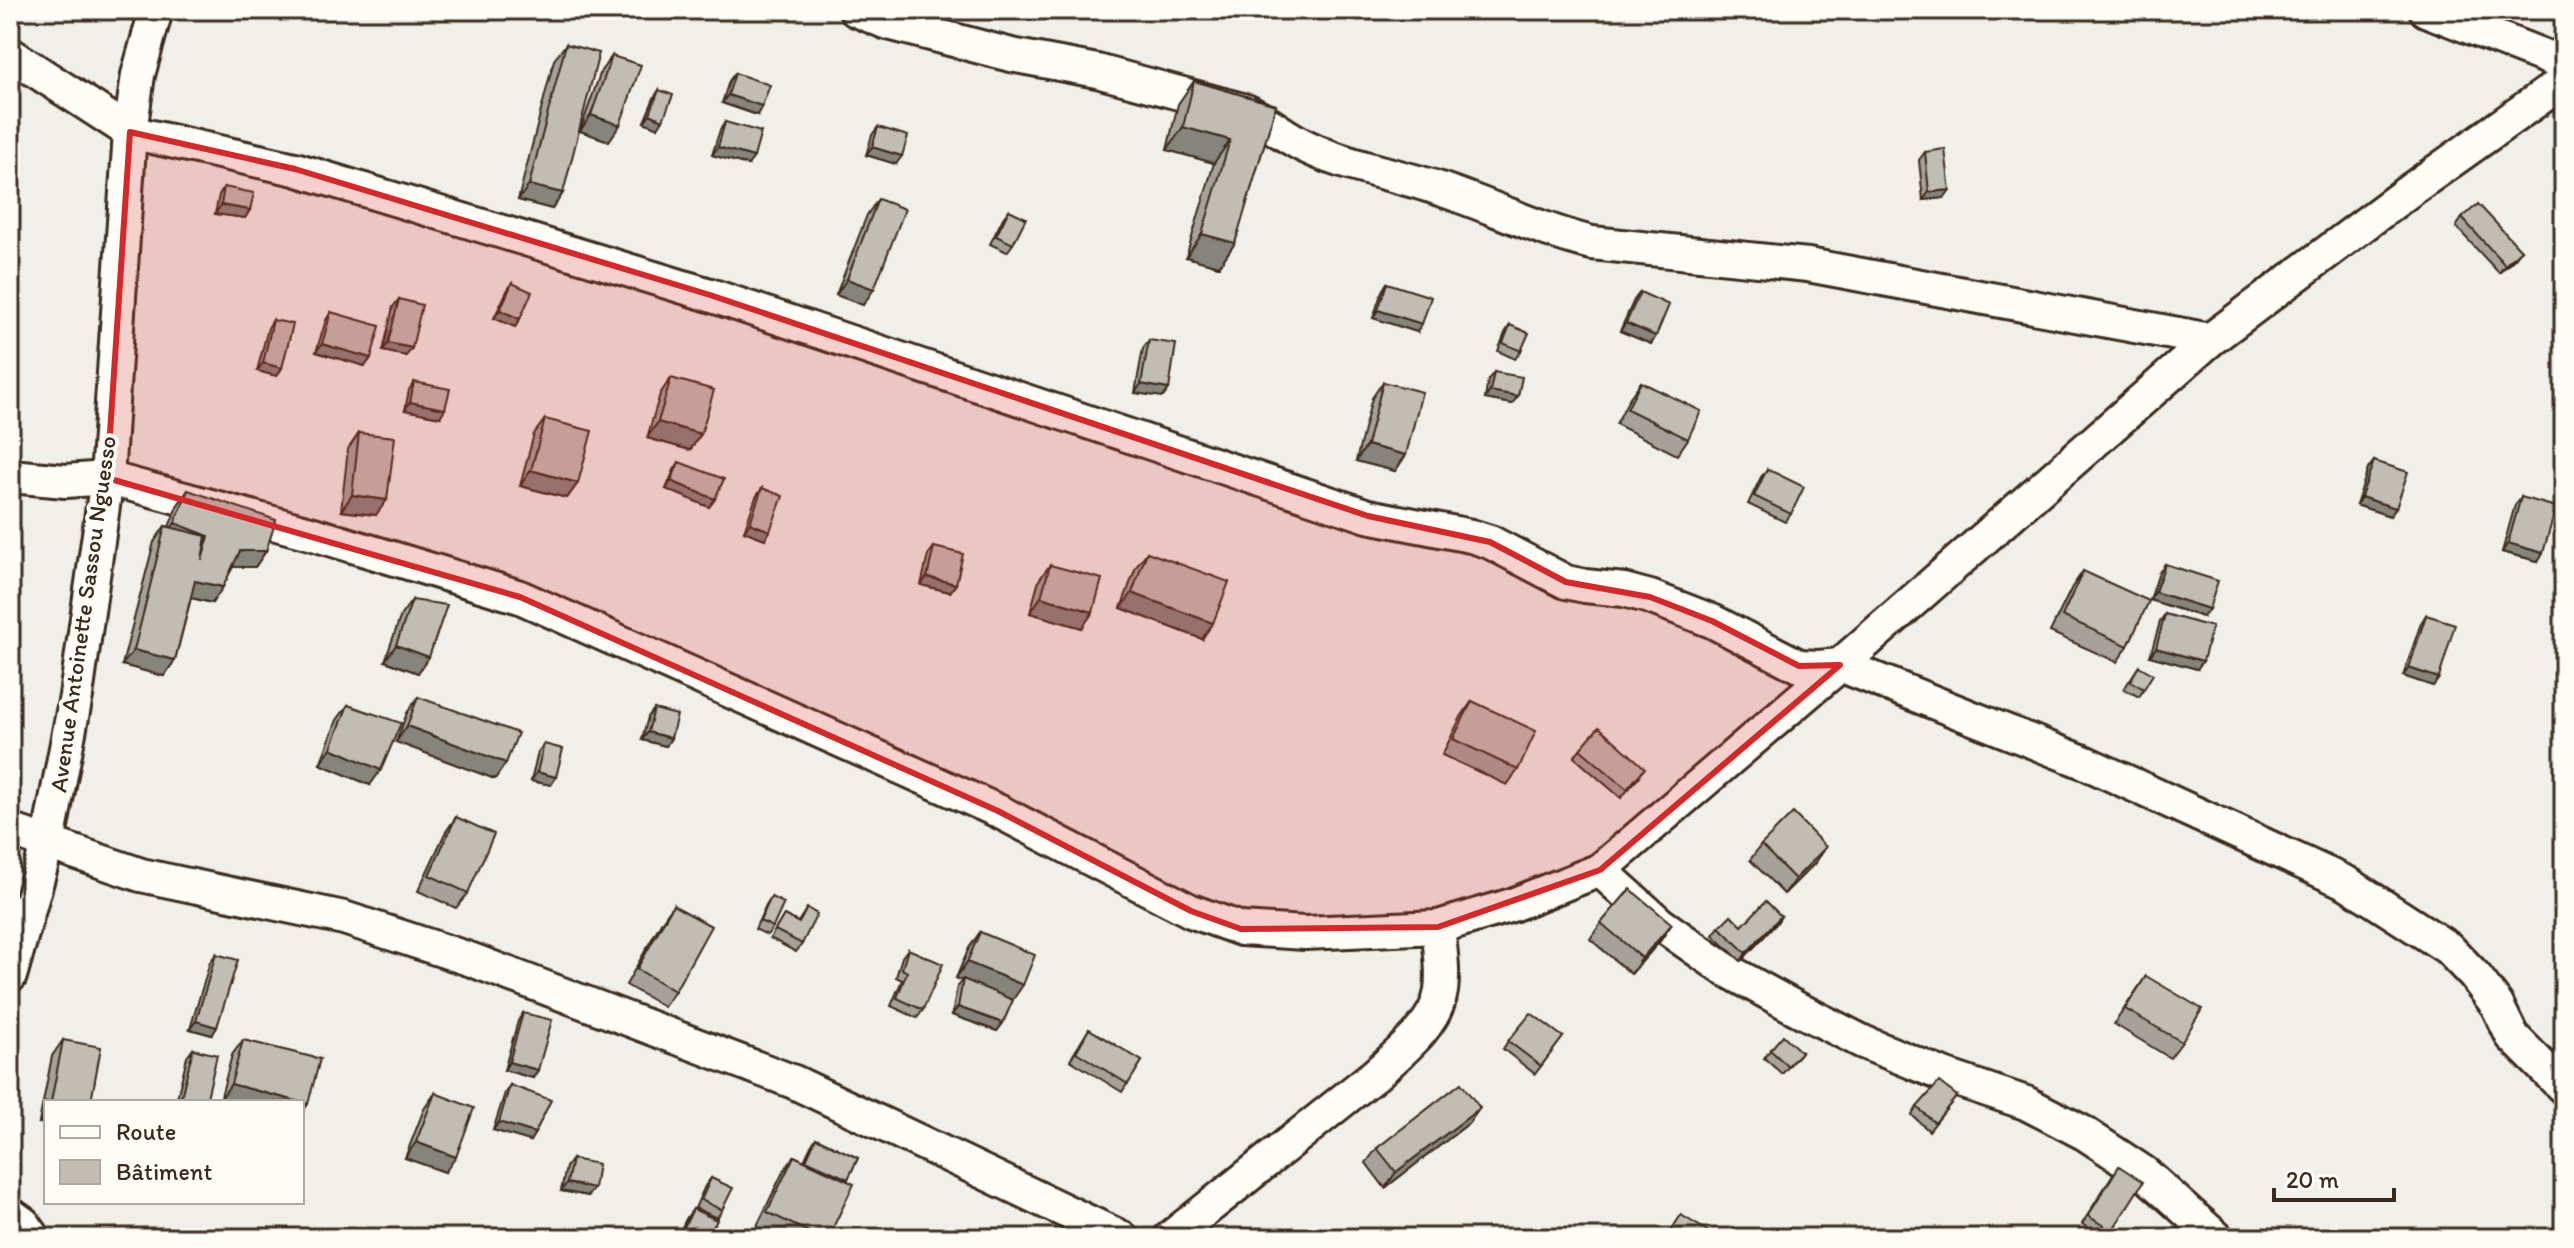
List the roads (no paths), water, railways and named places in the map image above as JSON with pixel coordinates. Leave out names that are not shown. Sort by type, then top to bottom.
[{"type":"street","name":"Avenue Antoinette Sassou Nguesso","points":[[10,976],[48,842],[76,696],[107,478],[130,132],[138,75],[156,10]]},
{"type":"street","points":[[856,10],[885,22],[1011,55],[1097,71],[1246,111],[1308,148],[1335,159],[1436,188],[1563,236],[1592,243],[1808,265],[2210,340]]},
{"type":"street","points":[[2426,10],[2564,64]]},
{"type":"street","points":[[10,54],[130,132],[295,169],[710,295],[1368,516],[1490,542],[1566,582],[1650,597],[1712,621],[1799,666],[1840,665],[2086,763],[2347,883],[2448,948],[2497,1005],[2512,1036],[2564,1088]]},
{"type":"street","points":[[10,476],[66,481],[107,478],[310,533],[520,597],[998,811],[1191,911],[1241,929],[1305,933],[1438,927],[1512,905],[1600,870],[1840,665],[2210,340],[2409,191],[2564,81]]},
{"type":"street","points":[[10,830],[141,875],[344,918],[472,960],[794,1082],[1122,1238]]},
{"type":"street","points":[[1600,870],[1659,923],[1723,968],[1796,1008],[1863,1042],[1946,1076],[2026,1103],[2084,1133],[2143,1172],[2217,1238]]},
{"type":"street","points":[[1170,1238],[1376,1074],[1421,1029],[1436,1008],[1441,989],[1438,927]]},
{"type":"street","points":[[10,1214],[24,1224],[34,1238]]}]
